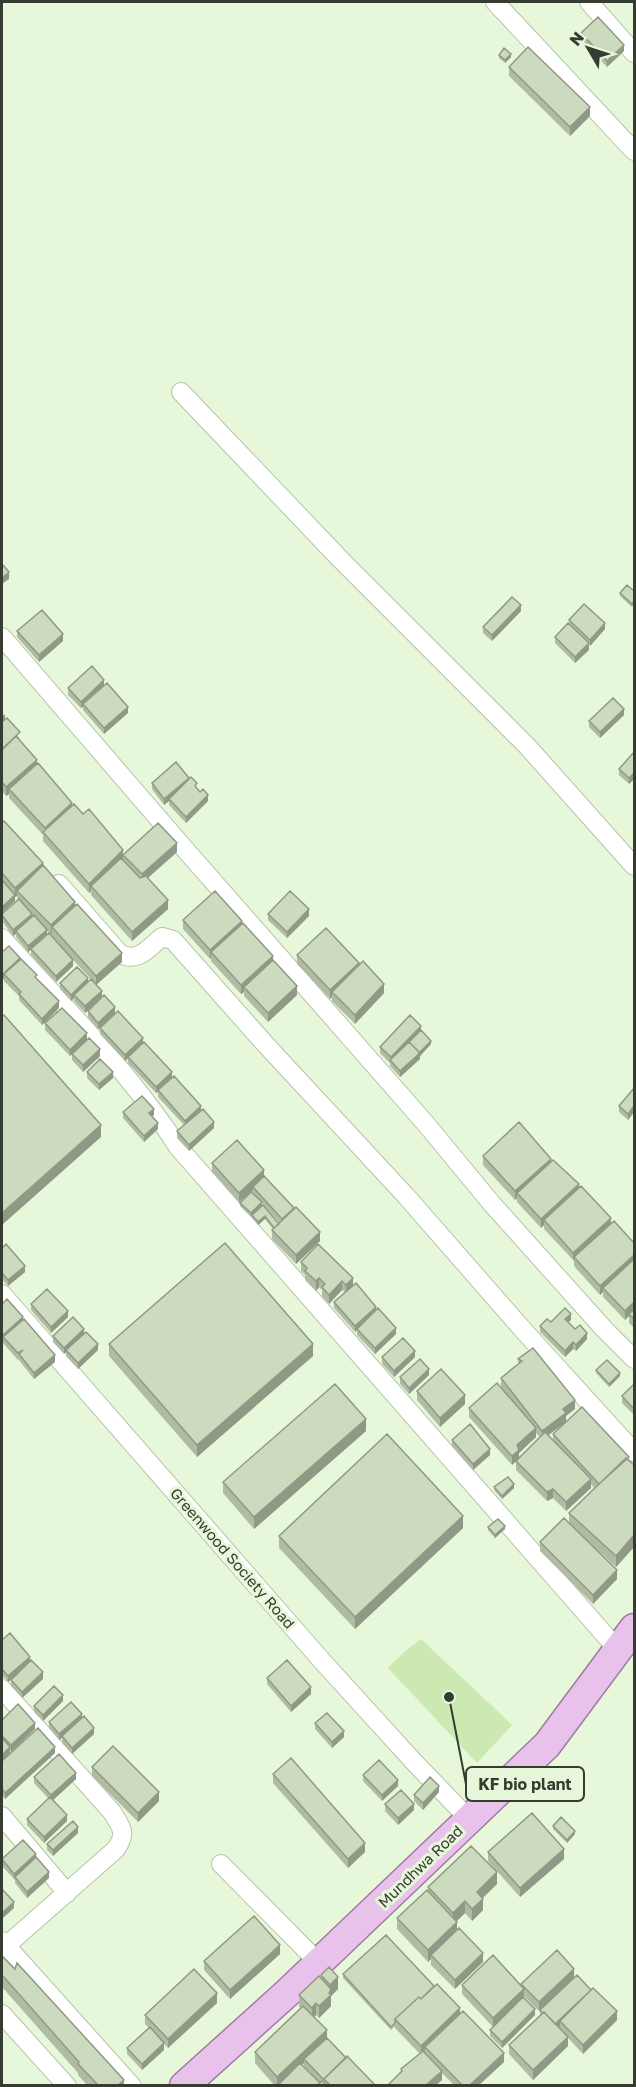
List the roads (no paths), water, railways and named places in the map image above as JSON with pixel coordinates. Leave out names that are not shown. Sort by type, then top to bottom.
[{"type":"main road","name":"Mundhwa Road","points":[[184,2085],[319,1963],[548,1745],[626,1639]]},
{"type":"street","points":[[495,2],[634,151]]},
{"type":"street","points":[[589,2],[634,53]]},
{"type":"street","points":[[181,392],[341,560],[527,746],[634,866]]},
{"type":"street","points":[[2,637],[426,1124],[492,1204],[634,1359]]},
{"type":"street","points":[[51,875],[120,954],[129,958],[138,956],[162,937],[172,940],[406,1196],[634,1452]]},
{"type":"street","points":[[2,938],[130,1082],[160,1118],[178,1147],[626,1639]]},
{"type":"street","name":"Greenwood Society Road","points":[[2,1294],[323,1662],[469,1819]]},
{"type":"street","points":[[2,1689],[112,1812],[123,1829],[123,1840],[116,1849],[67,1893],[4,1943],[132,2085]]},
{"type":"street","points":[[2,1816],[67,1893]]},
{"type":"street","points":[[221,1864],[319,1963]]},
{"type":"street","points":[[2,2014],[67,2085]]},
{"type":"place","name":"KF bio plant","points":[[449,1697]]}]
